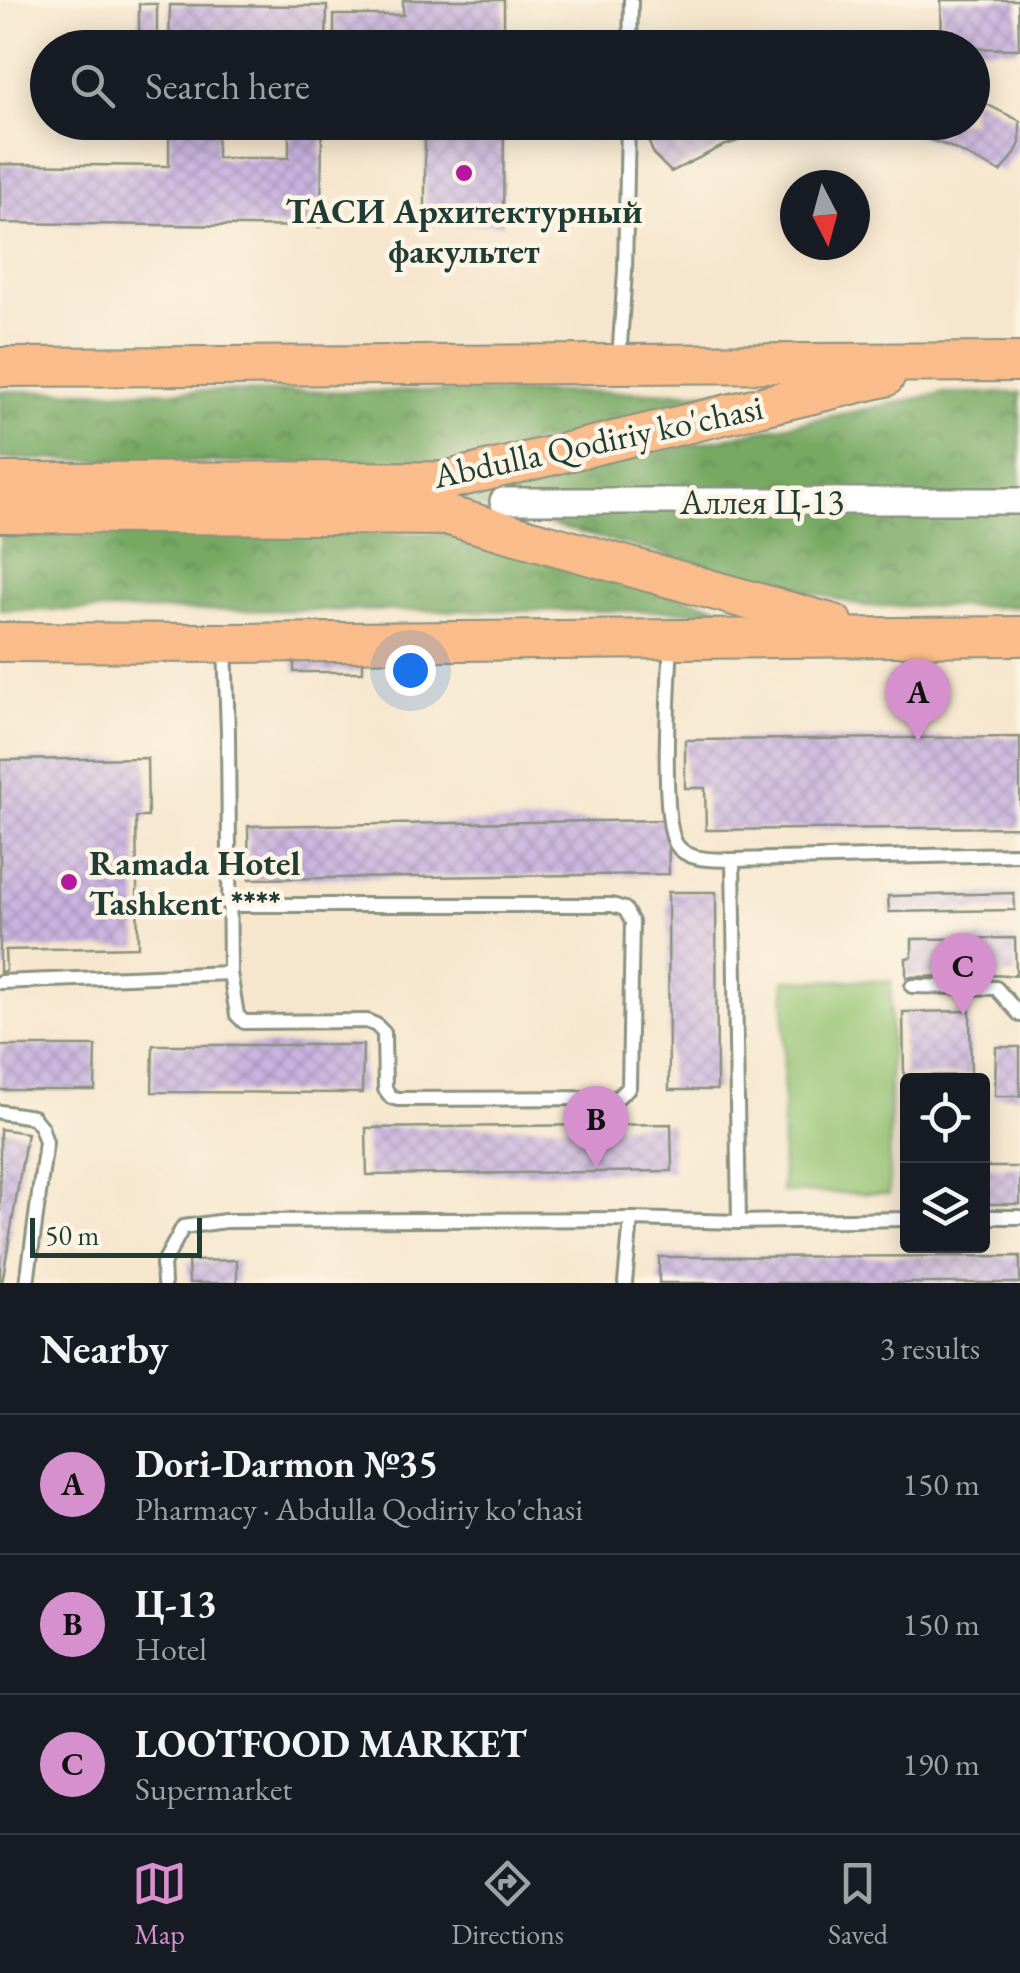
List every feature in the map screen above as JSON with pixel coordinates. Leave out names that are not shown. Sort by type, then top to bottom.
[{"type":"main road","name":"Abdulla Qodiriy ko'chasi","points":[[0,513],[447,498],[951,362]]},
{"type":"main road","name":"Abdulla Qodiriy ko'chasi","points":[[0,367],[1020,362]]},
{"type":"main road","name":"Abdulla Qodiriy ko'chasi","points":[[0,482],[447,498],[875,636]]},
{"type":"main road","name":"Abdulla Qodiriy ko'chasi","points":[[0,642],[1020,636]]},
{"type":"street","name":"Аллея Ц-13","points":[[504,501],[1020,501]]},
{"type":"lane","points":[[630,30],[631,0]]},
{"type":"lane","points":[[619,364],[628,140]]},
{"type":"lane","points":[[672,638],[668,812],[677,845],[693,857],[733,860],[1020,854]]},
{"type":"lane","points":[[225,643],[230,973],[237,1015],[244,1022],[376,1025],[384,1033],[385,1089],[398,1100],[617,1098],[629,1087],[632,922],[624,909],[612,905],[230,905]]},
{"type":"lane","points":[[733,860],[739,1222]]},
{"type":"lane","points":[[0,982],[230,973]]},
{"type":"lane","points":[[912,986],[996,988],[1020,1015]]},
{"type":"lane","points":[[0,1112],[33,1117],[46,1142],[27,1283]]},
{"type":"lane","points":[[990,1217],[1020,1216]]},
{"type":"lane","points":[[164,1283],[163,1264],[183,1228],[225,1221],[900,1219]]},
{"type":"lane","points":[[626,1283],[631,1220]]},
{"type":"green space","points":[[0,391],[759,392],[439,466],[0,459]]},
{"type":"green space","points":[[942,393],[1020,393],[1020,607],[863,606],[441,497]]},
{"type":"green space","points":[[445,533],[734,611],[0,610],[0,536]]},
{"type":"green space","points":[[785,980],[891,981],[889,1194],[782,1192]]},
{"type":"building","points":[[403,0],[504,0],[504,30],[334,30],[334,15],[403,15]]},
{"type":"building","points":[[941,0],[1018,0],[1019,49],[990,49],[990,30],[942,30]]},
{"type":"building","points":[[139,4],[157,4],[157,30],[139,30]]},
{"type":"building","points":[[170,5],[327,6],[326,30],[169,30]]},
{"type":"building","points":[[990,106],[1020,121],[1020,143],[1001,172],[930,140],[990,140]]},
{"type":"building","points":[[169,140],[217,140],[217,158],[289,158],[289,140],[322,140],[321,227],[0,223],[0,164],[169,166]]},
{"type":"building","name":"ТАСИ Архитектурный факультет","points":[[425,140],[504,140],[503,224],[425,224]]},
{"type":"building","points":[[648,140],[741,140],[671,172],[654,155]]},
{"type":"building","points":[[294,652],[363,652],[363,672],[294,672]]},
{"type":"building","points":[[1020,737],[1020,827],[706,830],[705,788],[685,788],[685,740]]},
{"type":"building","name":"Ramada Hotel Tashkent ****","points":[[147,758],[148,817],[136,817],[138,947],[5,950],[6,971],[0,972],[0,760]]},
{"type":"building","points":[[668,820],[669,874],[249,879],[248,826]]},
{"type":"building","points":[[668,892],[716,892],[717,1090],[669,1090]]},
{"type":"building","points":[[1014,893],[1015,910],[889,912],[888,896]]},
{"type":"building","points":[[1015,938],[1016,975],[906,977],[912,939]]},
{"type":"building","points":[[970,1011],[971,1073],[904,1073],[903,1012]]},
{"type":"building","points":[[153,1045],[363,1045],[362,1093],[152,1092]]},
{"type":"building","points":[[0,1046],[96,1046],[95,1090],[0,1090]]},
{"type":"building","points":[[996,1047],[1020,1047],[1020,1096],[995,1096]]},
{"type":"building","points":[[671,1124],[672,1171],[367,1175],[366,1128]]},
{"type":"building","points":[[0,1129],[27,1133],[2,1283],[0,1283]]},
{"type":"building","points":[[990,1167],[1020,1167],[1020,1204],[990,1204]]},
{"type":"building","points":[[1020,1256],[1020,1283],[659,1283],[659,1257]]},
{"type":"building","points":[[237,1260],[237,1283],[189,1283],[188,1261]]},
{"type":"place","name":"ТАСИ Архитектурный факультет","points":[[464,173]]},
{"type":"place","name":"Dori-Darmon №35","points":[[918,741]]},
{"type":"place","name":"Ramada Hotel Tashkent ****","points":[[69,882]]},
{"type":"place","name":"LOOTFOOD MARKET","points":[[963,1015]]},
{"type":"place","name":"Ц-13","points":[[596,1168]]}]
